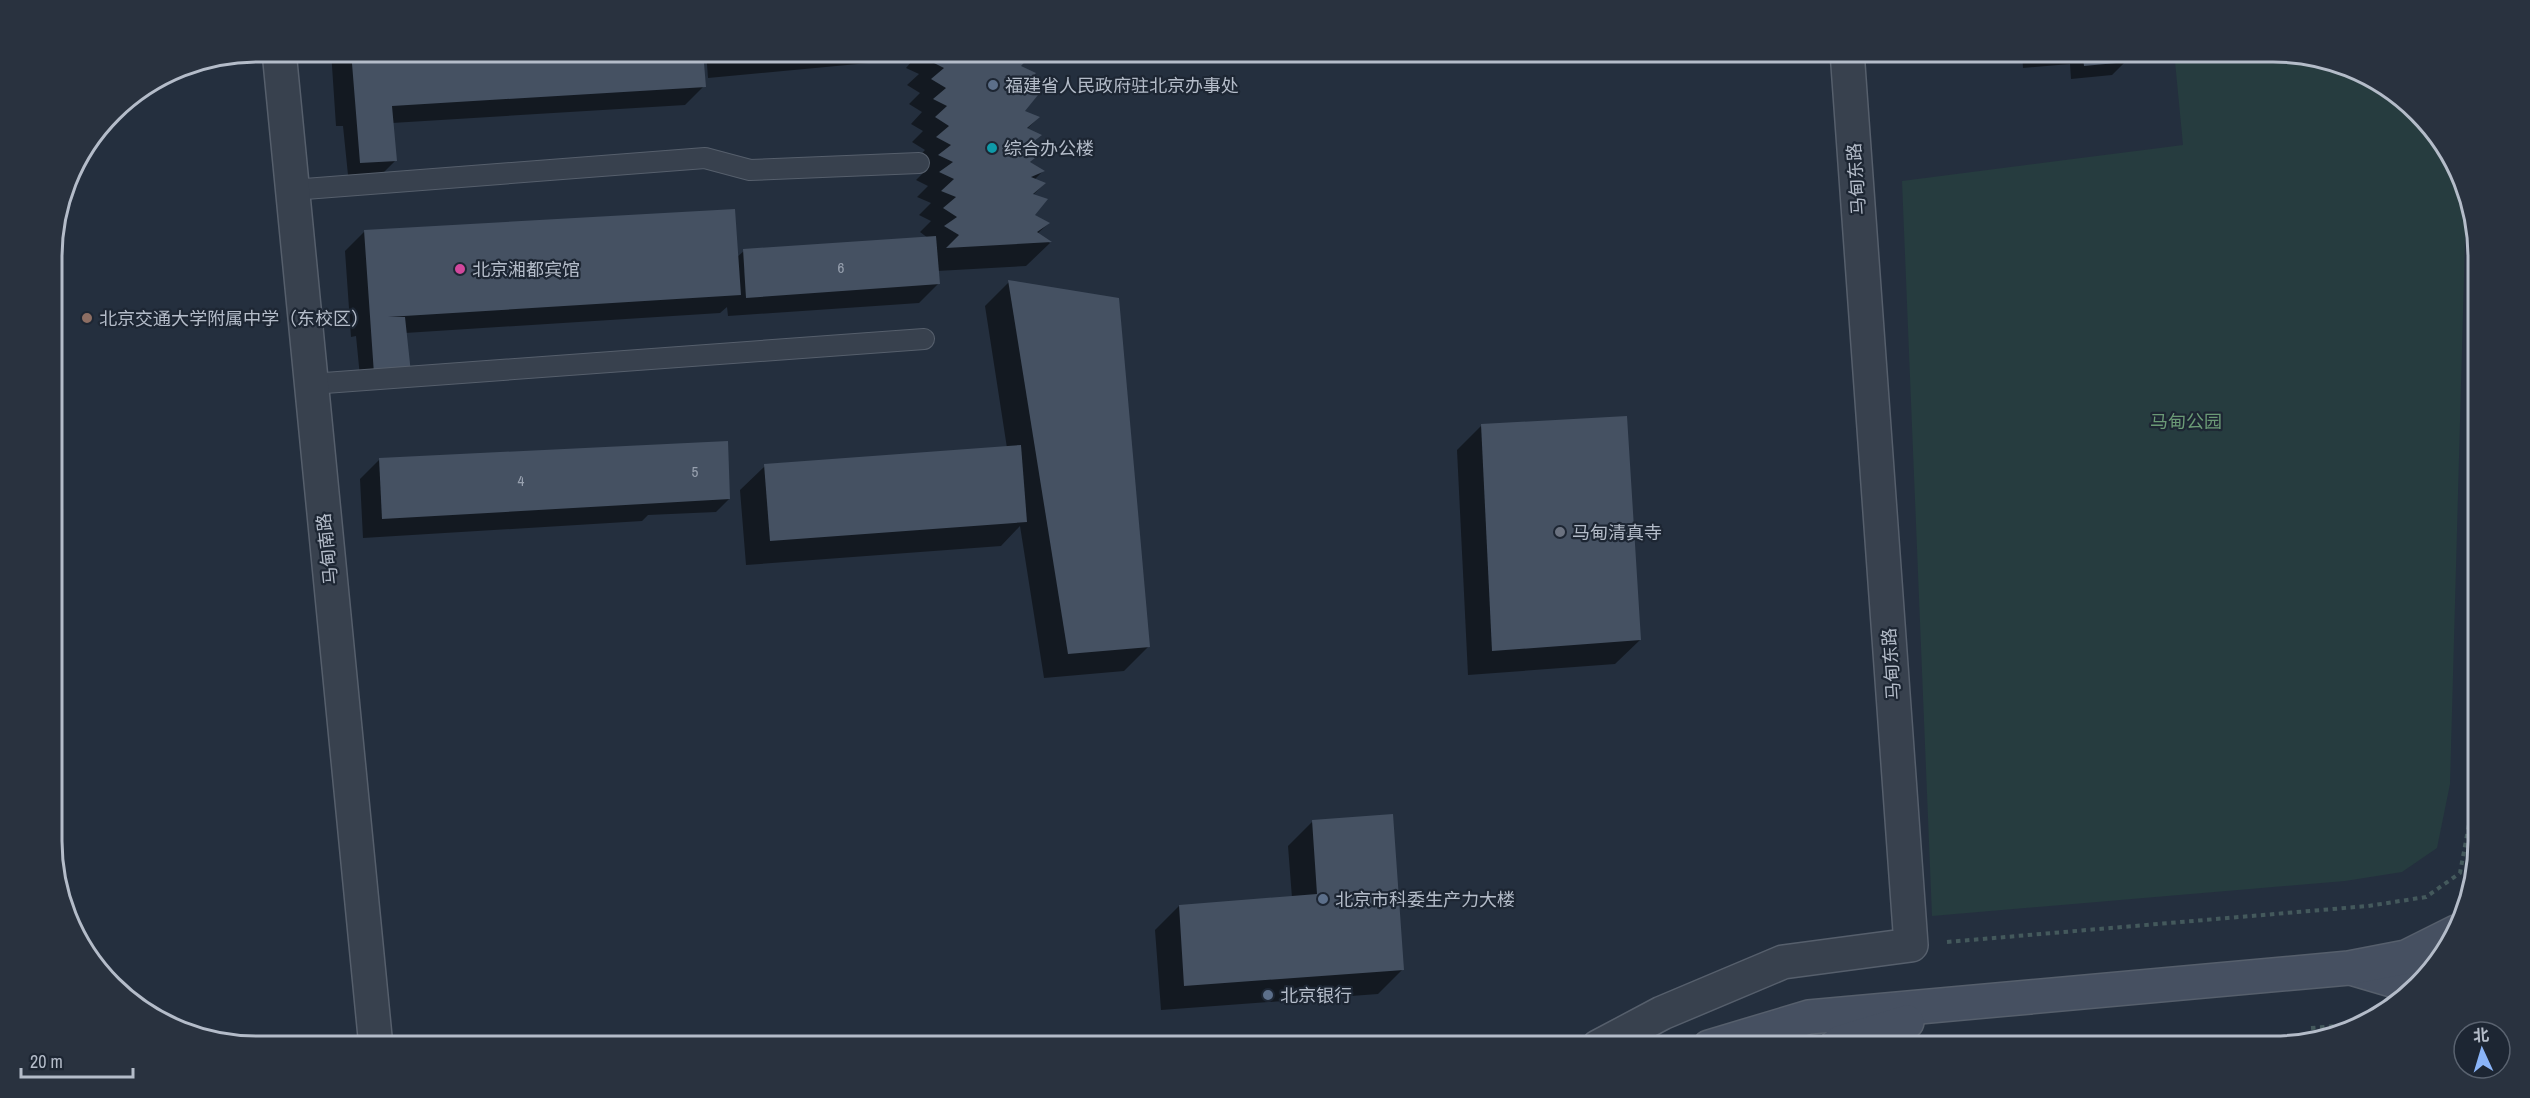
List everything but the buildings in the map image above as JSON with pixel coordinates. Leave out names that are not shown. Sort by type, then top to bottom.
[{"type":"main road","points":[[1746,1036],[1809,1017],[2349,968],[2406,957],[2441,940]]},
{"type":"main road","points":[[2349,968],[2406,984]]},
{"type":"main road","points":[[1861,1036],[1973,1002]]},
{"type":"street","name":"马甸南路","points":[[280,62],[375,1036]]},
{"type":"street","name":"马甸东路","points":[[1848,62],[1911,945]]},
{"type":"street","points":[[1619,1036],[1662,1013],[1783,962],[1911,945]]},
{"type":"lane","points":[[292,190],[705,158],[750,170],[919,163]]},
{"type":"lane","points":[[311,384],[924,339]]},
{"type":"path","points":[[1911,945],[2368,906],[2426,897],[2460,873],[2468,830]]},
{"type":"path","points":[[2312,1028],[2336,1026]]},
{"type":"green space","name":"马甸公园","points":[[2175,62],[2286,62],[2312,65],[2348,76],[2392,102],[2428,138],[2454,182],[2465,223],[2450,784],[2437,848],[2402,872],[2345,881],[1932,916],[1902,181],[2183,145]]},
{"type":"place","name":"福建省人民政府驻北京办事处","points":[[993,85]]},
{"type":"place","name":"综合办公楼","points":[[992,148]]},
{"type":"place","name":"北京湘都宾馆","points":[[460,269]]},
{"type":"place","name":"北京交通大学附属中学（东校区）","points":[[87,318]]},
{"type":"place","name":"马甸清真寺","points":[[1560,532]]},
{"type":"place","name":"北京市科委生产力大楼","points":[[1323,899]]},
{"type":"place","name":"北京银行","points":[[1268,995]]}]
